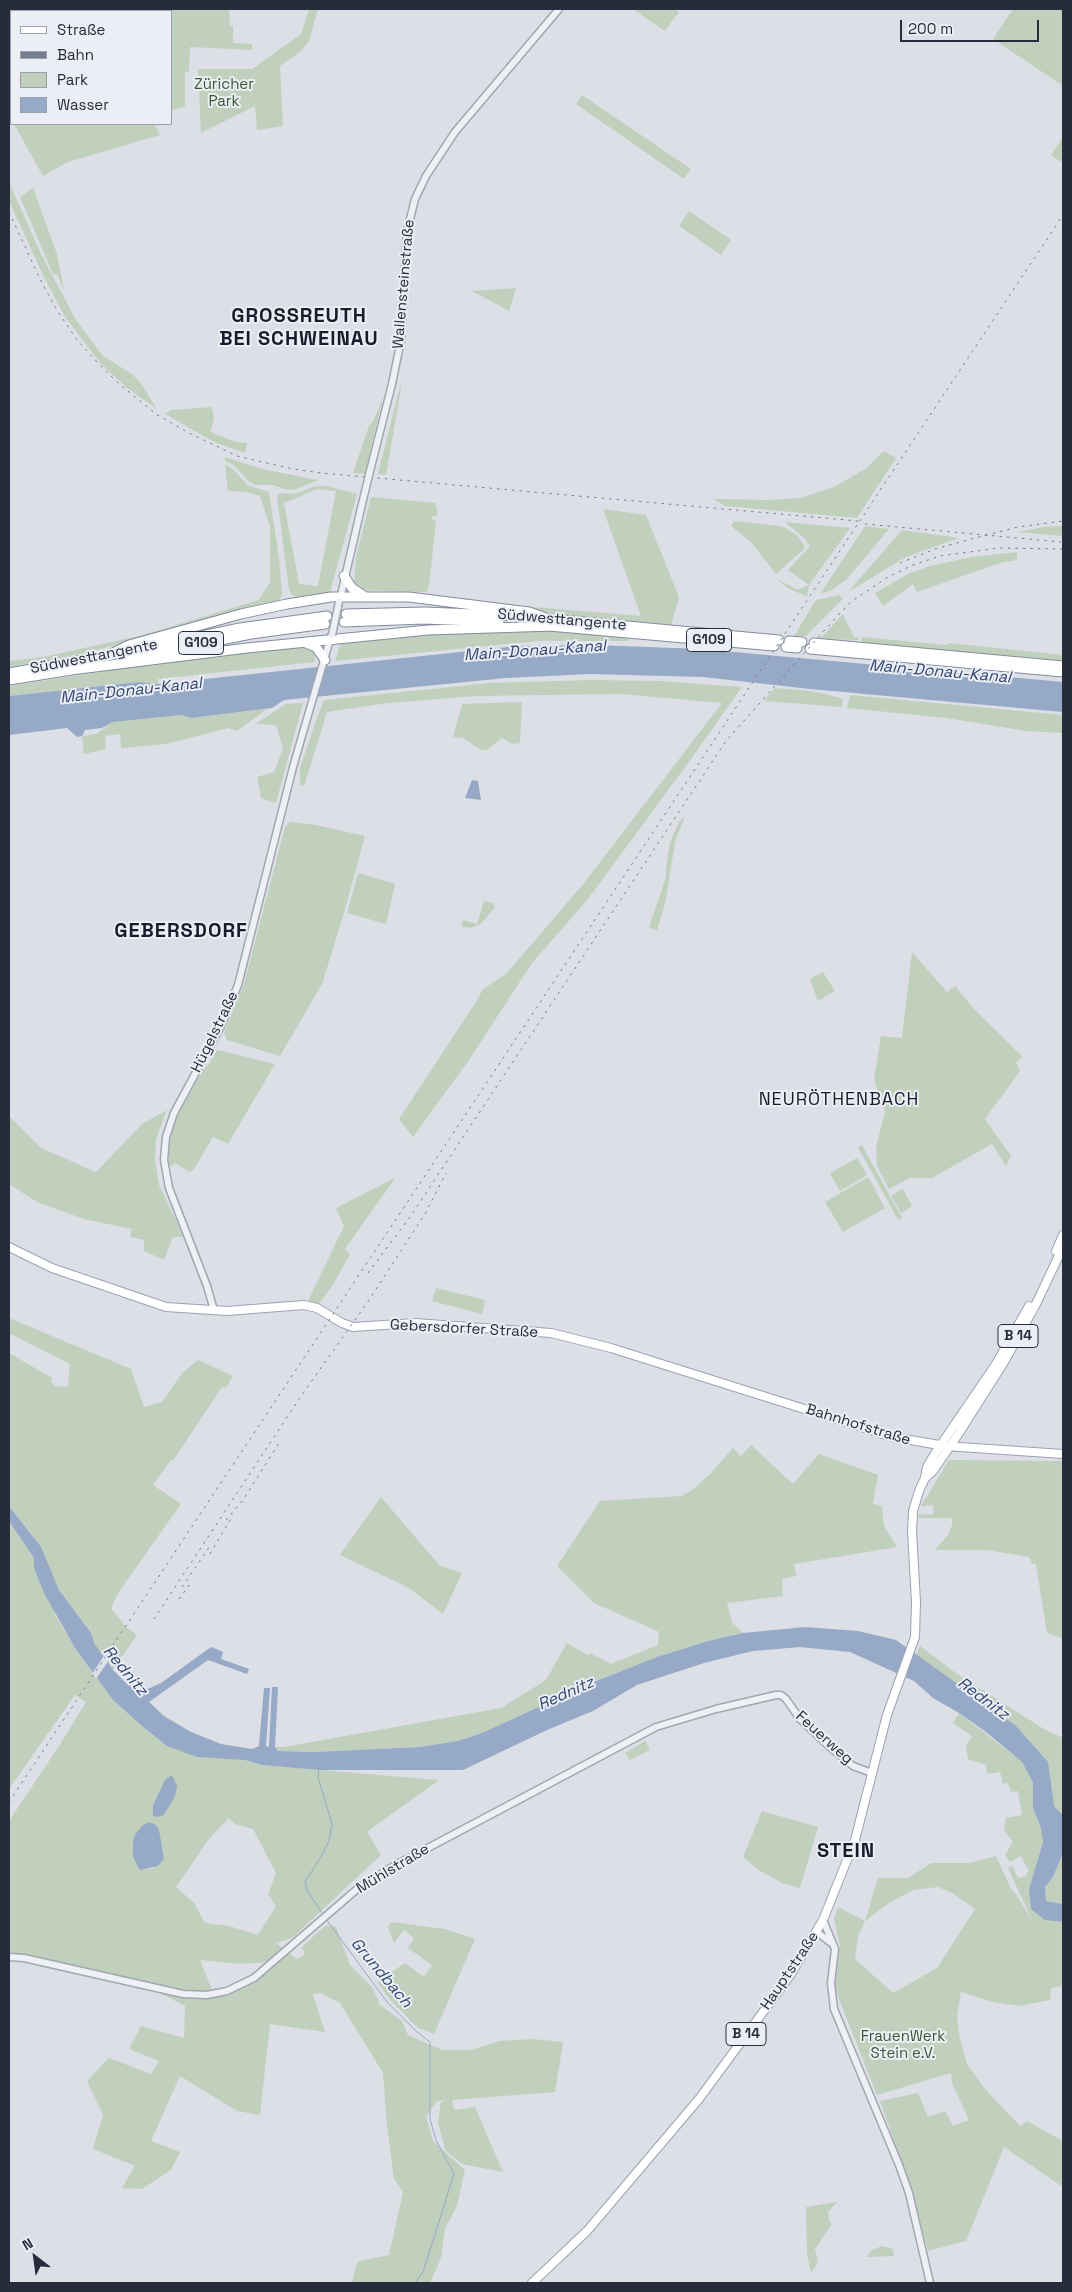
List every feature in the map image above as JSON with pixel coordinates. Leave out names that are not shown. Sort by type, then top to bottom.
[{"type":"highway","points":[[344,576],[355,591],[365,596]]},
{"type":"highway","points":[[107,656],[129,645],[241,614],[288,604],[365,596],[409,596],[452,601],[529,612],[546,618]]},
{"type":"highway","name":"Südwesttangente","points":[[433,612],[546,618],[776,643],[554,626],[345,618],[433,612]]},
{"type":"highway","name":"Südwesttangente","points":[[9,673],[107,656],[240,628],[326,620],[79,669],[9,680]]},
{"type":"highway","points":[[79,669],[306,643],[331,637],[450,629],[554,626]]},
{"type":"highway","points":[[306,643],[316,647],[324,656]]},
{"type":"highway","points":[[788,644],[800,645]]},
{"type":"highway","points":[[1063,666],[812,646],[1063,672]]},
{"type":"main road","name":"B 14","points":[[925,1478],[927,1467],[996,1364],[1032,1300],[1063,1235]]},
{"type":"main road","name":"Gebersdorfer Straße","points":[[9,1247],[52,1268],[163,1306],[227,1311],[304,1304],[317,1308],[342,1323],[353,1326],[420,1323],[551,1333],[611,1348],[777,1400]]},
{"type":"main road","name":"B 14","points":[[925,1478],[950,1446],[1017,1339],[1063,1247]]},
{"type":"main road","name":"Bahnhofstraße","points":[[777,1400],[887,1435],[950,1446],[1063,1454]]},
{"type":"main road","name":"Hauptstraße","points":[[532,2283],[587,2231],[691,2109],[791,1974],[823,1920],[854,1840],[889,1710],[915,1635],[916,1607],[912,1520],[915,1500],[925,1478]]},
{"type":"street","name":"Wallensteinstraße","points":[[340,600],[344,576],[388,401],[401,340],[407,231],[415,199],[435,162],[460,124],[559,9]]},
{"type":"street","name":"Hügelstraße","points":[[214,1310],[207,1286],[168,1188],[165,1164],[166,1137],[174,1113],[221,1026],[238,985],[293,767],[340,600]]},
{"type":"street","name":"Mühlstraße","points":[[9,1957],[24,1958],[183,1994],[207,1995],[228,1991],[254,1978],[356,1890],[392,1866],[656,1727],[716,1709],[776,1695],[782,1696]]},
{"type":"street","name":"Feuerweg","points":[[782,1696],[800,1719],[831,1748],[853,1766],[872,1773]]},
{"type":"street","points":[[823,1920],[835,1953],[831,1983],[834,2008],[909,2193],[930,2283]]},
{"type":"street","points":[[817,1932],[834,1946]]},
{"type":"green space","points":[[229,9],[230,26],[233,26],[233,43],[252,44],[252,50],[190,47],[189,71],[185,73],[185,107],[172,110],[172,10],[149,10]]},
{"type":"green space","name":"Züricher Park","points":[[309,9],[318,9],[309,41],[301,51],[280,66],[283,126],[257,130],[255,106],[201,133],[198,69],[252,69],[301,34]]},
{"type":"green space","points":[[633,9],[674,9],[679,12],[665,31]]},
{"type":"green space","points":[[1013,9],[1063,9],[1063,86],[993,39]]},
{"type":"green space","points":[[582,95],[691,169],[684,179],[576,104]]},
{"type":"green space","points":[[15,125],[155,125],[160,135],[68,162],[43,176]]},
{"type":"green space","points":[[1063,137],[1063,158],[1061,162],[1051,155]]},
{"type":"green space","points":[[9,182],[40,252],[76,320],[103,356],[132,374],[140,382],[157,409],[127,388],[102,365],[65,317],[43,275],[9,201]]},
{"type":"green space","points":[[33,188],[57,254],[64,290],[57,274],[53,274],[20,197]]},
{"type":"green space","points":[[689,211],[731,240],[721,255],[679,226]]},
{"type":"green space","points":[[516,288],[509,311],[472,291]]},
{"type":"green space","points":[[402,383],[386,475],[378,474],[398,394]]},
{"type":"green space","points":[[383,397],[365,474],[353,473],[369,426],[373,422]]},
{"type":"green space","points":[[212,407],[214,419],[210,432],[236,442],[247,443],[245,453],[214,442],[165,414],[171,410]]},
{"type":"green space","points":[[884,451],[896,458],[857,518],[725,506],[714,499],[770,500],[800,498],[834,487],[865,469]]},
{"type":"green space","points":[[225,457],[262,469],[318,480],[294,490],[273,485],[255,485],[247,480],[235,466],[225,461]]},
{"type":"green space","points":[[225,464],[236,472],[247,485],[269,492],[279,558],[282,595],[278,603],[81,654],[9,667],[9,661],[43,657],[143,635],[259,600],[270,582],[270,527],[260,496],[246,492],[228,491]]},
{"type":"green space","points":[[316,486],[326,486],[357,494],[330,592],[326,595],[301,598],[292,595],[289,590],[277,496],[280,493],[294,494]],"holes":[[[317,489],[336,491],[318,586],[299,584],[284,503]]]},
{"type":"green space","points":[[371,497],[435,503],[437,516],[432,516],[432,520],[436,521],[429,586],[426,592],[361,590],[354,584],[356,557]]},
{"type":"green space","points":[[603,509],[646,515],[679,597],[671,626],[557,614],[473,602],[641,616]]},
{"type":"green space","points":[[734,521],[781,526],[796,534],[804,545],[804,549],[776,574],[751,542],[731,526]]},
{"type":"green space","points":[[785,522],[850,528],[809,585],[788,570],[810,546],[803,537]]},
{"type":"green space","points":[[865,526],[889,529],[847,579],[832,590],[820,594]]},
{"type":"green space","points":[[1063,526],[1063,536],[1017,532],[1043,527]]},
{"type":"green space","points":[[902,530],[959,538],[906,557],[848,592]]},
{"type":"green space","points":[[1017,552],[1017,560],[1000,563],[917,592],[913,584],[883,606],[875,593],[908,574],[930,566],[972,557]]},
{"type":"green space","points":[[775,578],[798,590],[809,585],[807,596],[789,589]]},
{"type":"green space","points":[[839,595],[843,599],[806,636],[794,636],[816,600]]},
{"type":"green space","points":[[843,614],[854,637],[859,638],[858,640],[820,639]]},
{"type":"green space","points":[[535,630],[629,638],[629,641],[539,641],[335,661],[341,642],[410,634]]},
{"type":"green space","points":[[862,637],[947,645],[949,643],[1063,655],[1063,661],[861,643]]},
{"type":"green space","points":[[307,647],[314,650],[315,662],[158,679],[158,684],[139,682],[9,696],[9,686],[164,662],[262,650]]},
{"type":"green space","points":[[590,680],[661,681],[742,687],[588,899],[532,963],[469,1060],[413,1137],[399,1119],[483,989],[506,974],[584,883],[722,703],[620,694],[475,696],[388,703],[327,712],[304,786],[300,785],[300,768],[317,718],[324,700],[490,683]]},
{"type":"green space","points":[[775,688],[811,691],[841,698],[843,700],[842,707],[764,701]]},
{"type":"green space","points":[[850,695],[1063,715],[1063,733],[1026,731],[946,718],[847,708]]},
{"type":"green space","points":[[522,702],[520,743],[512,744],[502,738],[487,750],[481,750],[463,738],[453,737],[462,704]]},
{"type":"green space","points":[[303,703],[276,803],[261,798],[257,777],[274,772],[283,748],[276,725],[255,724],[286,704]]},
{"type":"green space","points":[[267,709],[237,731],[228,728],[166,744],[121,748],[120,734],[105,736],[106,749],[84,754],[82,736],[96,734],[113,722],[183,715],[191,718]]},
{"type":"green space","points":[[685,816],[675,842],[666,899],[657,931],[649,927],[666,877],[670,842],[679,822]]},
{"type":"green space","points":[[290,822],[316,825],[365,836],[322,984],[280,1056],[227,1040],[224,1033],[244,984],[285,827]]},
{"type":"green space","points":[[358,873],[395,884],[386,924],[347,913]]},
{"type":"green space","points":[[484,901],[492,903],[495,907],[481,924],[470,928],[461,926],[463,920],[477,924]]},
{"type":"green space","points":[[912,952],[947,992],[955,986],[975,1010],[1023,1057],[1016,1062],[1020,1071],[985,1119],[1011,1156],[1006,1166],[992,1144],[932,1178],[910,1178],[889,1189],[877,1166],[876,1147],[885,1112],[874,1079],[881,1036],[902,1038]]},
{"type":"green space","points":[[823,972],[835,991],[818,1001],[810,979]]},
{"type":"green space","points":[[217,1050],[275,1064],[228,1144],[213,1137],[194,1169],[190,1172],[175,1163],[171,1167],[169,1164],[169,1146],[174,1123],[201,1071],[209,1064]]},
{"type":"green space","points":[[167,1110],[156,1139],[155,1159],[159,1185],[184,1237],[173,1237],[164,1260],[144,1251],[144,1240],[130,1237],[132,1229],[84,1219],[37,1202],[9,1184],[9,1116],[41,1148],[96,1172],[142,1124]]},
{"type":"green space","points":[[862,1145],[902,1218],[898,1220],[858,1147]]},
{"type":"green space","points":[[857,1158],[867,1175],[840,1191],[830,1173]]},
{"type":"green space","points":[[868,1177],[885,1208],[843,1232],[825,1202]]},
{"type":"green space","points":[[393,1179],[345,1249],[350,1254],[333,1285],[319,1304],[308,1301],[344,1226],[336,1208]]},
{"type":"green space","points":[[903,1189],[912,1206],[901,1213],[891,1196]]},
{"type":"green space","points":[[436,1288],[485,1300],[482,1314],[432,1301]]},
{"type":"green space","points":[[9,1318],[131,1369],[144,1407],[162,1402],[182,1373],[198,1360],[233,1376],[226,1388],[222,1387],[173,1461],[171,1460],[153,1485],[181,1504],[120,1590],[111,1608],[127,1628],[137,1635],[113,1670],[94,1643],[90,1632],[59,1590],[34,1537],[9,1506],[9,1353],[52,1378],[51,1382],[55,1386],[68,1387],[70,1364],[9,1333]]},
{"type":"green space","points":[[751,1445],[793,1484],[819,1454],[878,1475],[873,1504],[882,1506],[884,1526],[897,1547],[794,1564],[796,1576],[782,1579],[783,1596],[727,1603],[732,1622],[743,1633],[708,1641],[657,1657],[589,1684],[482,1733],[458,1741],[419,1747],[316,1752],[278,1751],[275,1747],[284,1747],[501,1708],[546,1680],[567,1643],[588,1655],[590,1653],[611,1664],[658,1645],[659,1632],[594,1603],[557,1566],[600,1501],[681,1496],[691,1491],[710,1474],[733,1448],[741,1456]]},
{"type":"green space","points":[[949,1460],[1063,1461],[1063,1639],[1047,1633],[1036,1564],[1032,1564],[1029,1557],[987,1550],[935,1550],[948,1535],[952,1525],[952,1518],[918,1518],[919,1514],[932,1515],[934,1512],[933,1505],[921,1506]]},
{"type":"green space","points":[[381,1497],[440,1566],[462,1573],[443,1614],[409,1588],[340,1555]]},
{"type":"green space","points":[[9,1521],[46,1579],[54,1599],[54,1613],[75,1648],[113,1700],[167,1746],[245,1760],[262,1765],[439,1780],[367,1832],[381,1855],[292,1938],[276,1943],[297,1959],[305,1954],[302,1947],[326,1925],[336,1927],[350,1965],[372,1987],[380,2005],[402,2021],[408,2035],[442,2050],[471,2050],[499,2041],[533,2039],[563,2042],[555,2092],[452,2100],[454,2110],[475,2107],[503,2172],[462,2164],[445,2150],[438,2122],[441,2102],[447,2100],[437,2101],[426,2117],[433,2141],[465,2170],[457,2206],[445,2229],[441,2258],[430,2283],[352,2283],[359,2261],[389,2255],[403,2192],[394,2179],[383,2073],[340,2003],[320,1993],[313,1994],[325,2032],[270,2024],[260,2115],[237,2111],[180,2076],[151,2141],[180,2152],[171,2170],[142,2189],[122,2188],[135,2166],[93,2149],[103,2115],[87,2081],[109,2058],[151,2074],[159,2061],[129,2049],[141,2026],[184,2038],[185,2006],[141,1983],[91,1969],[9,1953],[9,1821],[86,1702],[75,1695],[9,1789]],"holes":[[[229,1818],[235,1824],[253,1829],[276,1873],[268,1894],[276,1906],[258,1935],[229,1926],[205,1923],[194,1903],[176,1887],[209,1839]],[[156,1825],[164,1859],[157,1866],[148,1870]],[[200,1960],[239,1964],[268,1962],[253,1978],[214,1995]]]},
{"type":"green space","points":[[920,1646],[957,1674],[1044,1729],[1063,1738],[1063,1815],[1054,1806],[1050,1785],[1015,1725],[916,1655]]},
{"type":"green space","name":"FrauenWerk Stein e.V.","points":[[959,1713],[1022,1762],[1033,1783],[1033,1808],[1042,1828],[1043,1842],[1029,1889],[1059,1922],[1063,1922],[1063,1986],[1051,1988],[1050,2000],[1019,2006],[993,2002],[961,1992],[957,2016],[960,2039],[967,2064],[986,2090],[1020,2126],[1027,2121],[1063,2141],[1063,2187],[1004,2147],[966,2241],[928,2251],[910,2186],[880,2101],[918,2093],[928,2117],[945,2111],[953,2126],[969,2120],[952,2083],[951,2073],[877,2095],[837,1994],[839,1992],[835,1989],[840,1945],[834,1919],[838,1907],[865,1921],[878,1878],[908,1878],[931,1863],[970,1863],[996,1856],[1011,1889],[1033,1922],[1008,1868],[1012,1865],[1018,1878],[1027,1876],[1026,1873],[1029,1871],[1021,1856],[1010,1862],[1005,1855],[1013,1842],[1004,1830],[1006,1818],[1022,1815],[1018,1791],[1011,1792],[1008,1783],[1003,1784],[1000,1772],[987,1774],[986,1765],[968,1759],[966,1745],[972,1736],[953,1723]],"holes":[[[938,1887],[952,1893],[975,1909],[937,1968],[893,1993],[855,1959],[858,1936],[865,1921],[889,1903],[913,1890]]]},
{"type":"green space","points":[[645,1741],[650,1750],[630,1760],[625,1753]]},
{"type":"green space","points":[[762,1811],[818,1827],[800,1888],[782,1883],[760,1871],[743,1857]]},
{"type":"green space","points":[[1063,1853],[1063,1904],[1046,1901],[1045,1887],[1053,1877]]},
{"type":"green space","points":[[391,1922],[445,1929],[475,1939],[434,2034],[418,2028],[392,2002],[377,1982],[405,1963],[424,1977],[432,1965],[408,1948],[414,1938],[404,1930],[394,1943],[388,1927]]},
{"type":"green space","points":[[837,2202],[828,2212],[829,2220],[832,2224],[815,2249],[818,2262],[811,2273],[807,2254],[806,2207]]},
{"type":"green space","points":[[882,2246],[893,2249],[894,2256],[867,2257],[872,2250]]},
{"type":"water","name":"Main-Donau-Kanal","points":[[592,645],[701,649],[1063,682],[1063,712],[810,689],[703,677],[591,674],[506,678],[284,700],[272,708],[191,718],[182,715],[113,722],[102,728],[85,730],[82,736],[77,737],[67,728],[9,735],[9,696],[139,682],[158,684],[517,646]]},
{"type":"water","points":[[472,780],[478,781],[481,800],[465,798]]},
{"type":"water","points":[[9,1506],[41,1547],[59,1590],[91,1633],[94,1643],[113,1670],[127,1684],[141,1692],[161,1683],[211,1647],[223,1652],[221,1659],[249,1669],[247,1674],[208,1660],[149,1702],[164,1716],[191,1732],[221,1744],[252,1749],[259,1746],[264,1688],[270,1688],[266,1746],[269,1747],[272,1687],[278,1687],[275,1747],[278,1751],[316,1752],[419,1747],[458,1741],[482,1733],[589,1684],[657,1657],[708,1641],[743,1633],[805,1627],[858,1631],[896,1640],[1015,1725],[1048,1762],[1054,1806],[1063,1815],[1063,1853],[1053,1877],[1045,1887],[1046,1901],[1063,1904],[1063,1922],[1045,1920],[1031,1909],[1029,1889],[1043,1842],[1041,1828],[1033,1808],[1033,1783],[1022,1762],[986,1732],[933,1698],[914,1681],[850,1652],[800,1647],[753,1651],[704,1663],[637,1685],[593,1711],[547,1730],[463,1770],[319,1770],[262,1765],[245,1760],[197,1757],[167,1746],[113,1700],[75,1648],[44,1593],[34,1568],[34,1558],[9,1521]]},
{"type":"water","points":[[172,1775],[177,1786],[175,1796],[164,1815],[153,1816],[153,1805],[165,1780]]},
{"type":"water","points":[[149,1822],[156,1825],[159,1830],[164,1859],[158,1866],[140,1870],[133,1857],[133,1842],[135,1835],[142,1826]]},
{"type":"pier","points":[[105,1654],[109,1660],[96,1679],[92,1674]]},
{"type":"waterway","name":"Grundbach","points":[[319,1769],[318,1777],[332,1824],[329,1841],[305,1882],[307,1890],[324,1916]]},
{"type":"waterway","name":"Grundbach","points":[[326,1919],[387,2002],[417,2032],[430,2042],[430,2119],[436,2140],[454,2174],[423,2272],[415,2283]]},
{"type":"railway","points":[[9,212],[41,281],[58,312],[78,341],[97,362],[118,383],[156,414],[187,432],[237,456],[293,469],[321,473],[858,521]]},
{"type":"railway","points":[[9,1802],[1063,215]]},
{"type":"railway","points":[[900,563],[935,549],[975,538],[1018,527],[1063,521]]},
{"type":"railway","points":[[865,524],[1061,542]]},
{"type":"railway","points":[[368,1273],[410,1217],[726,741],[840,613],[852,601],[888,577],[913,565],[940,556],[999,548],[1063,549]]},
{"type":"railway","points":[[154,1619],[299,1399],[367,1303],[425,1214],[446,1173]]},
{"type":"railway","points":[[226,1520],[243,1500],[281,1440]]},
{"type":"railway","points":[[210,1554],[233,1515]]},
{"type":"railway","points":[[182,1587],[210,1546]]},
{"type":"railway","points":[[179,1599],[191,1583]]},
{"type":"district","name":"GROSSREUTH BEI SCHWEINAU","points":[[299,328]]},
{"type":"district","name":"GEBERSDORF","points":[[181,932]]},
{"type":"district","name":"NEURÖTHENBACH","points":[[839,1100]]},
{"type":"district","name":"STEIN","points":[[846,1852]]},
{"type":"water label","name":"Rednitz","points":[[125,1671]]},
{"type":"water label","name":"Rednitz","points":[[566,1694]]},
{"type":"water label","name":"Rednitz","points":[[983,1699]]}]
